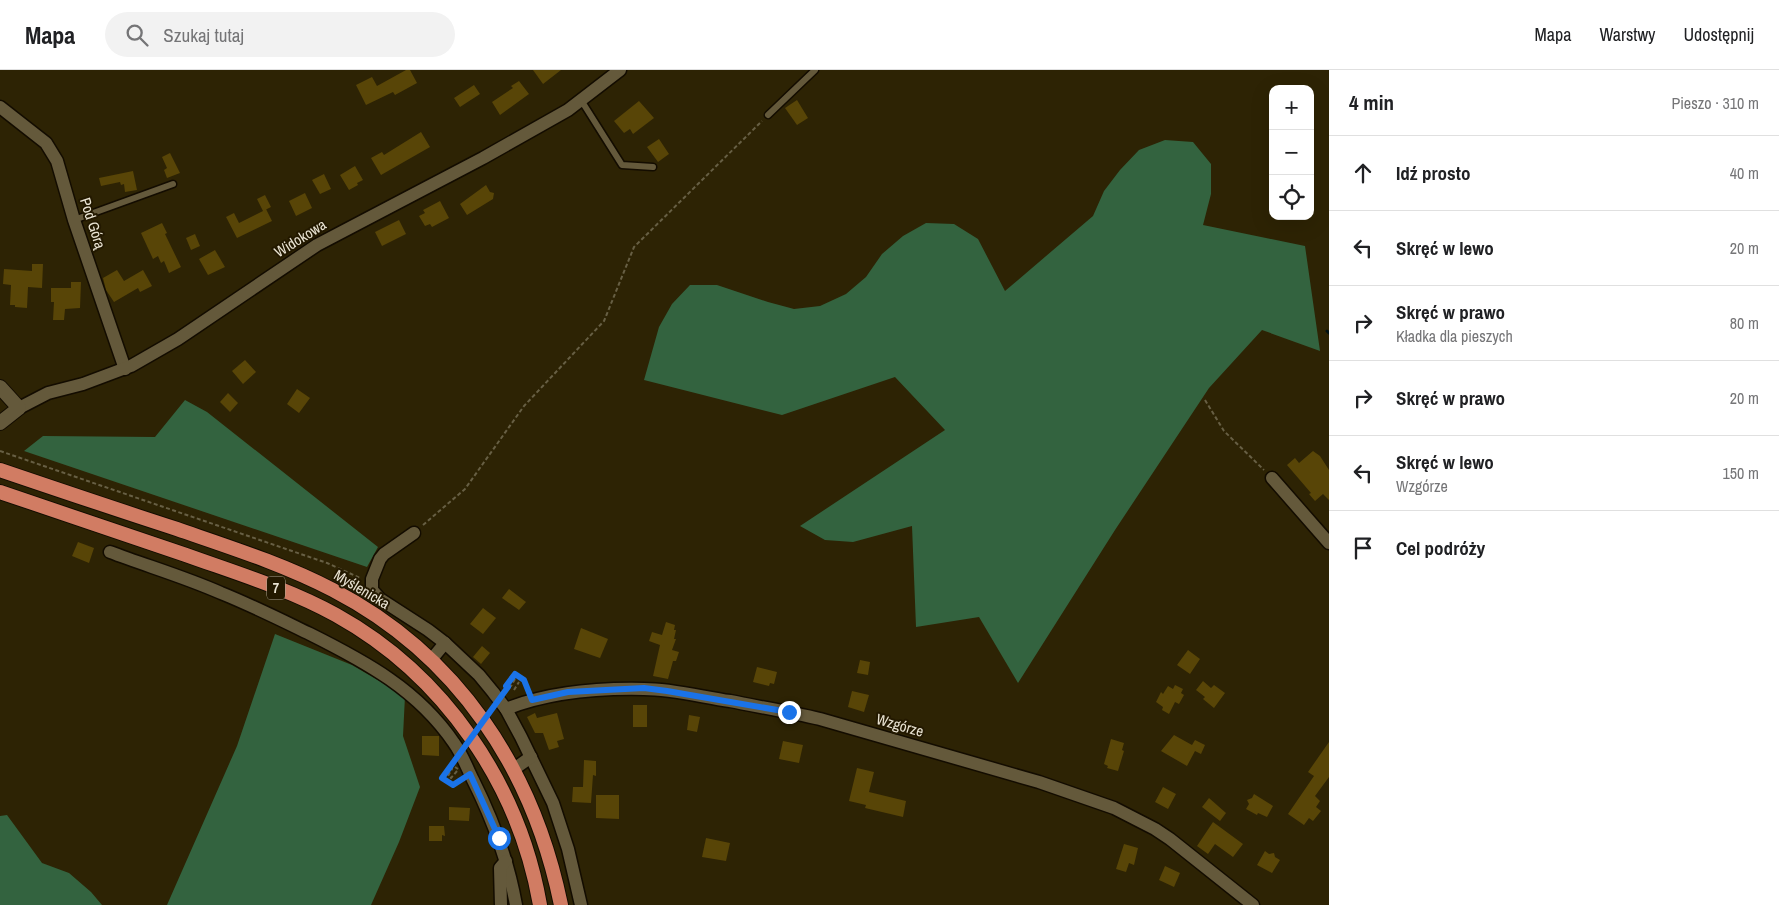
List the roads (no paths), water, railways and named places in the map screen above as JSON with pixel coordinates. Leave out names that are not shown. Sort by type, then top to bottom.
[{"type":"highway","name":"Myślenicka","points":[[0,470],[246,553],[316,582],[348,598],[382,620],[430,660],[481,716],[514,769],[530,803],[542,832],[561,905]]},
{"type":"highway","name":"7","points":[[0,492],[229,570],[288,593],[337,616],[394,654],[421,678],[449,708],[475,743],[495,775],[510,805],[523,838],[540,905]]},
{"type":"street","name":"Widokowa","points":[[19,408],[48,394],[125,369],[178,339],[317,245],[483,158],[568,110],[620,70]]},
{"type":"street","name":"Pod Górą","points":[[0,107],[46,143],[57,160],[74,220],[125,369]]},
{"type":"street","points":[[0,387],[19,408],[0,424]]},
{"type":"street","points":[[1272,478],[1329,543]]},
{"type":"street","points":[[414,533],[384,554],[377,565],[371,584],[375,595],[445,643],[480,675],[506,709],[531,757],[557,815],[582,905]]},
{"type":"street","points":[[110,552],[220,592],[318,638],[381,672],[408,693],[442,727],[455,744],[464,772],[493,822],[506,861],[516,905]]},
{"type":"street","points":[[430,660],[445,643]]},
{"type":"street","name":"Wzgórze","points":[[506,709],[532,700],[568,692],[644,688],[779,710],[829,722],[1039,782],[1114,808],[1170,839],[1253,905]]},
{"type":"street","points":[[514,769],[531,757]]},
{"type":"street","points":[[501,905],[500,868],[506,861]]},
{"type":"lane","points":[[768,115],[814,70]]},
{"type":"lane","points":[[581,100],[622,165],[653,167]]},
{"type":"lane","points":[[74,220],[173,184]]}]
